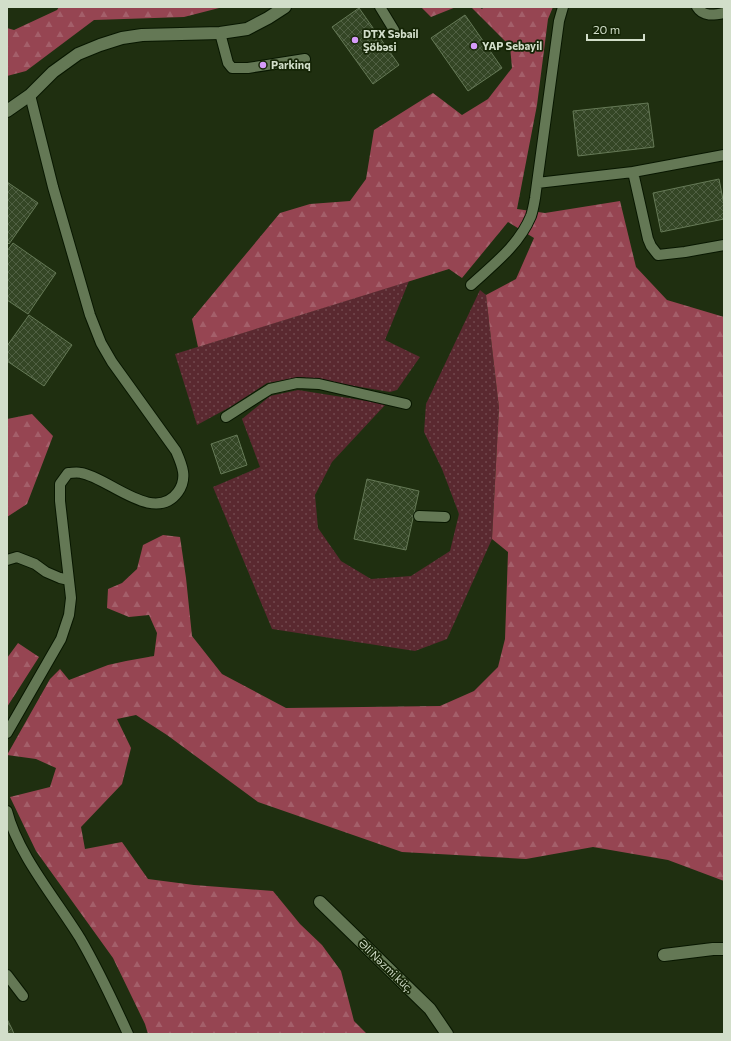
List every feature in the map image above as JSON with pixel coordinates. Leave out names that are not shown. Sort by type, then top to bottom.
[{"type":"street","points":[[7,111],[30,95],[53,72],[78,54],[117,40],[142,35],[220,33],[247,29],[285,7]]},
{"type":"street","name":"Əli Nəzmi küç.","points":[[320,902],[430,1009],[447,1034]]},
{"type":"street","points":[[664,955],[724,949]]},
{"type":"lane","points":[[380,7],[394,30]]},
{"type":"lane","points":[[472,285],[503,257],[519,239],[531,216],[535,198],[559,21],[563,7]]},
{"type":"lane","points":[[697,7],[699,11],[710,15],[724,13]]},
{"type":"lane","points":[[220,33],[228,63],[232,68],[248,68],[305,59]]},
{"type":"lane","points":[[7,733],[61,639],[70,615],[71,598],[60,502],[60,484],[68,473],[81,473],[103,482],[133,499],[158,504],[173,498],[180,489],[183,476],[183,466],[176,451],[112,362],[101,343],[90,315],[53,187],[30,95]]},
{"type":"lane","points":[[537,183],[633,172],[724,155]]},
{"type":"lane","points":[[633,172],[648,239],[658,255],[724,245]]},
{"type":"lane","points":[[226,417],[270,389],[297,383],[319,384],[406,404]]},
{"type":"lane","points":[[419,516],[445,517]]},
{"type":"lane","points":[[7,560],[17,557],[35,564],[46,572],[69,580]]},
{"type":"lane","points":[[7,811],[21,846],[79,937],[99,972],[128,1034]]},
{"type":"lane","points":[[7,975],[23,996]]},
{"type":"shaded area","points":[[409,281],[385,340],[420,357],[397,390],[390,392],[301,377],[267,383],[230,407],[197,425],[175,354]]},
{"type":"shaded area","points":[[480,290],[486,295],[499,408],[492,539],[447,639],[415,651],[272,629],[213,487],[260,467],[242,419],[270,396],[298,390],[386,404],[332,462],[315,495],[318,528],[341,561],[371,579],[411,576],[450,551],[459,514],[442,469],[424,432],[426,404]]},
{"type":"green space","points":[[59,7],[223,7],[184,17],[94,20],[26,71],[7,76],[7,28],[14,30],[57,10]]},
{"type":"green space","points":[[421,7],[456,7],[431,17]]},
{"type":"green space","points":[[471,7],[479,7],[482,9],[484,7],[553,7],[548,19],[537,105],[517,209],[545,213],[620,201],[636,267],[667,300],[724,317],[724,881],[668,860],[593,847],[526,859],[402,852],[258,802],[167,735],[136,715],[117,719],[131,748],[122,784],[81,827],[85,849],[122,842],[148,879],[194,885],[273,891],[300,924],[322,945],[341,971],[354,1021],[367,1034],[148,1034],[145,1024],[113,958],[36,851],[10,797],[50,787],[56,768],[36,759],[7,755],[50,679],[60,669],[69,680],[108,665],[154,656],[157,633],[149,615],[129,617],[107,608],[108,589],[122,583],[137,569],[143,545],[163,535],[180,537],[192,636],[222,674],[286,708],[440,706],[474,691],[498,667],[505,639],[508,552],[492,539],[499,408],[486,295],[516,279],[534,238],[508,222],[462,278],[449,269],[198,347],[192,319],[280,213],[310,204],[350,201],[366,179],[374,130],[433,93],[462,115],[488,99],[512,68],[510,46]]},
{"type":"green space","points":[[32,414],[53,436],[27,504],[7,517],[7,419]]},
{"type":"green space","points":[[18,643],[39,657],[7,707],[7,658]]},
{"type":"building","points":[[359,8],[399,65],[373,84],[332,27]]},
{"type":"building","points":[[465,15],[502,68],[468,91],[431,38]]},
{"type":"building","points":[[648,103],[654,147],[578,156],[573,111]]},
{"type":"building","points":[[719,179],[724,205],[724,219],[661,232],[653,193]]},
{"type":"building","points":[[7,182],[38,203],[9,244],[7,242]]},
{"type":"building","points":[[13,243],[56,273],[28,314],[7,300],[7,251]]},
{"type":"building","points":[[29,315],[72,345],[44,386],[7,361],[7,346]]},
{"type":"building","points":[[237,435],[247,465],[221,474],[211,444]]},
{"type":"building","points":[[367,479],[419,491],[406,550],[354,539]]},
{"type":"building","points":[[7,1019],[12,1029],[14,1034],[7,1034]]},
{"type":"place","name":"DTX Səbail Şöbəsi","points":[[355,40]]},
{"type":"place","name":"YAP Sebayil","points":[[474,46]]},
{"type":"place","name":"Parkinq","points":[[263,65]]}]
